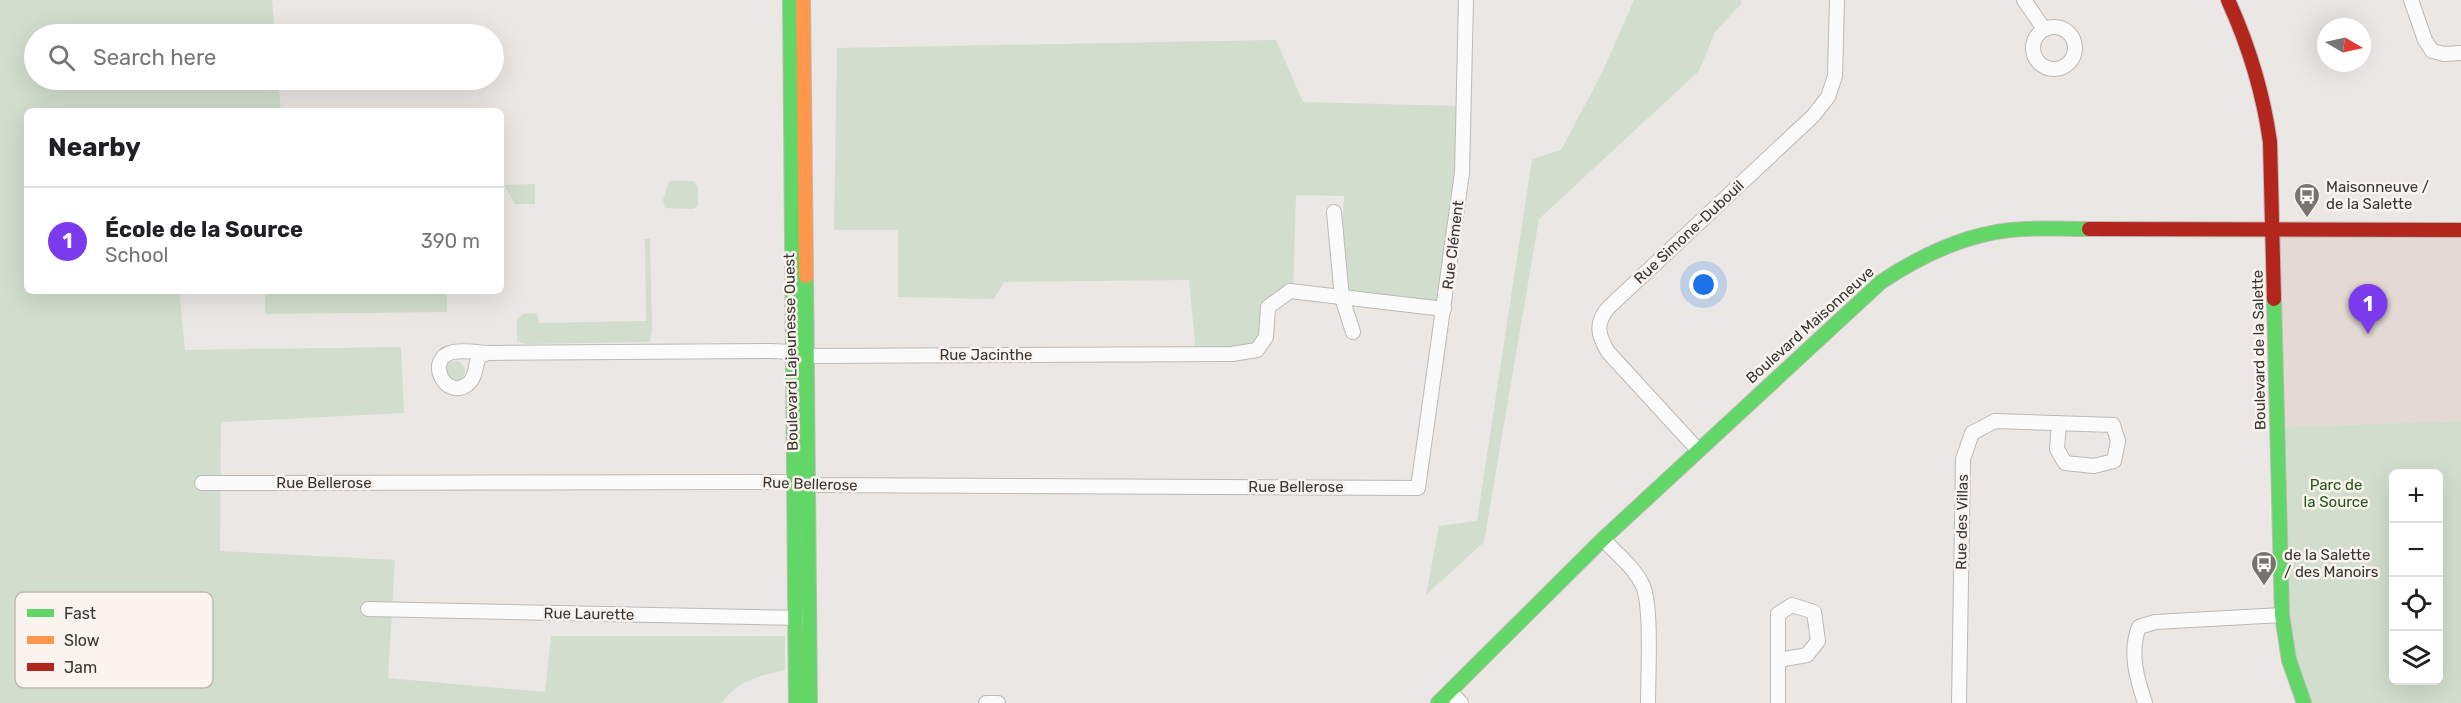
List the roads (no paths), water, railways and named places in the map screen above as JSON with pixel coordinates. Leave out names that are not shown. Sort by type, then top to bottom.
[{"type":"street","name":"Boulevard Lajeunesse Ouest","points":[[790,0],[794,482],[810,703]]},
{"type":"street","name":"Boulevard Lajeunesse Ouest","points":[[796,703],[803,618],[809,485],[803,0]]},
{"type":"street","name":"Rue Clément","points":[[1418,488],[1462,172],[1466,0]]},
{"type":"street","name":"Rue Simone-Dubouil","points":[[1698,450],[1608,352],[1599,335],[1600,321],[1608,308],[1813,116],[1828,97],[1835,76],[1837,0]]},
{"type":"street","points":[[2024,0],[2044,29]]},
{"type":"street","name":"Boulevard de la Salette","points":[[2228,0],[2250,52],[2265,106],[2271,152],[2282,615],[2293,672],[2304,703]]},
{"type":"street","points":[[2411,0],[2425,40],[2432,51],[2444,54],[2461,53]]},
{"type":"street","points":[[1335,212],[1342,297],[1353,332]]},
{"type":"street","name":"Boulevard Maisonneuve","points":[[1438,703],[1603,539],[1875,286],[1918,259],[1949,245],[1994,233],[2022,229],[2461,230]]},
{"type":"street","name":"Rue Jacinthe","points":[[487,353],[792,352],[808,356],[1232,354],[1257,350],[1266,337],[1268,307],[1290,291],[1444,309]]},
{"type":"street","name":"Rue des Villas","points":[[1959,703],[1964,459],[1972,433],[1995,421],[2059,423],[2113,426],[2118,441],[2114,460],[2094,466],[2065,463],[2057,449],[2059,423]]},
{"type":"street","name":"Rue Bellerose","points":[[202,483],[794,482],[809,485],[1418,488]]},
{"type":"street","points":[[1603,539],[1636,575],[1644,589],[1647,608],[1648,703]]},
{"type":"street","name":"Rue Laurette","points":[[368,609],[803,618]]},
{"type":"street","points":[[2145,703],[2135,674],[2135,638],[2139,627],[2155,622],[2282,615]]},
{"type":"street","points":[[1778,660],[1778,703]]},
{"type":"street","points":[[1450,692],[1461,703]]},
{"type":"street","points":[[986,703],[998,703]]},
{"type":"place","name":"Maisonneuve / de la Salette","points":[[2307,219]]},
{"type":"place","name":"École de la Source","points":[[2368,334]]},
{"type":"place","name":"de la Salette / des Manoirs","points":[[2264,587]]},
{"type":"park label","name":"Parc de la Source","points":[[2336,494]]}]
